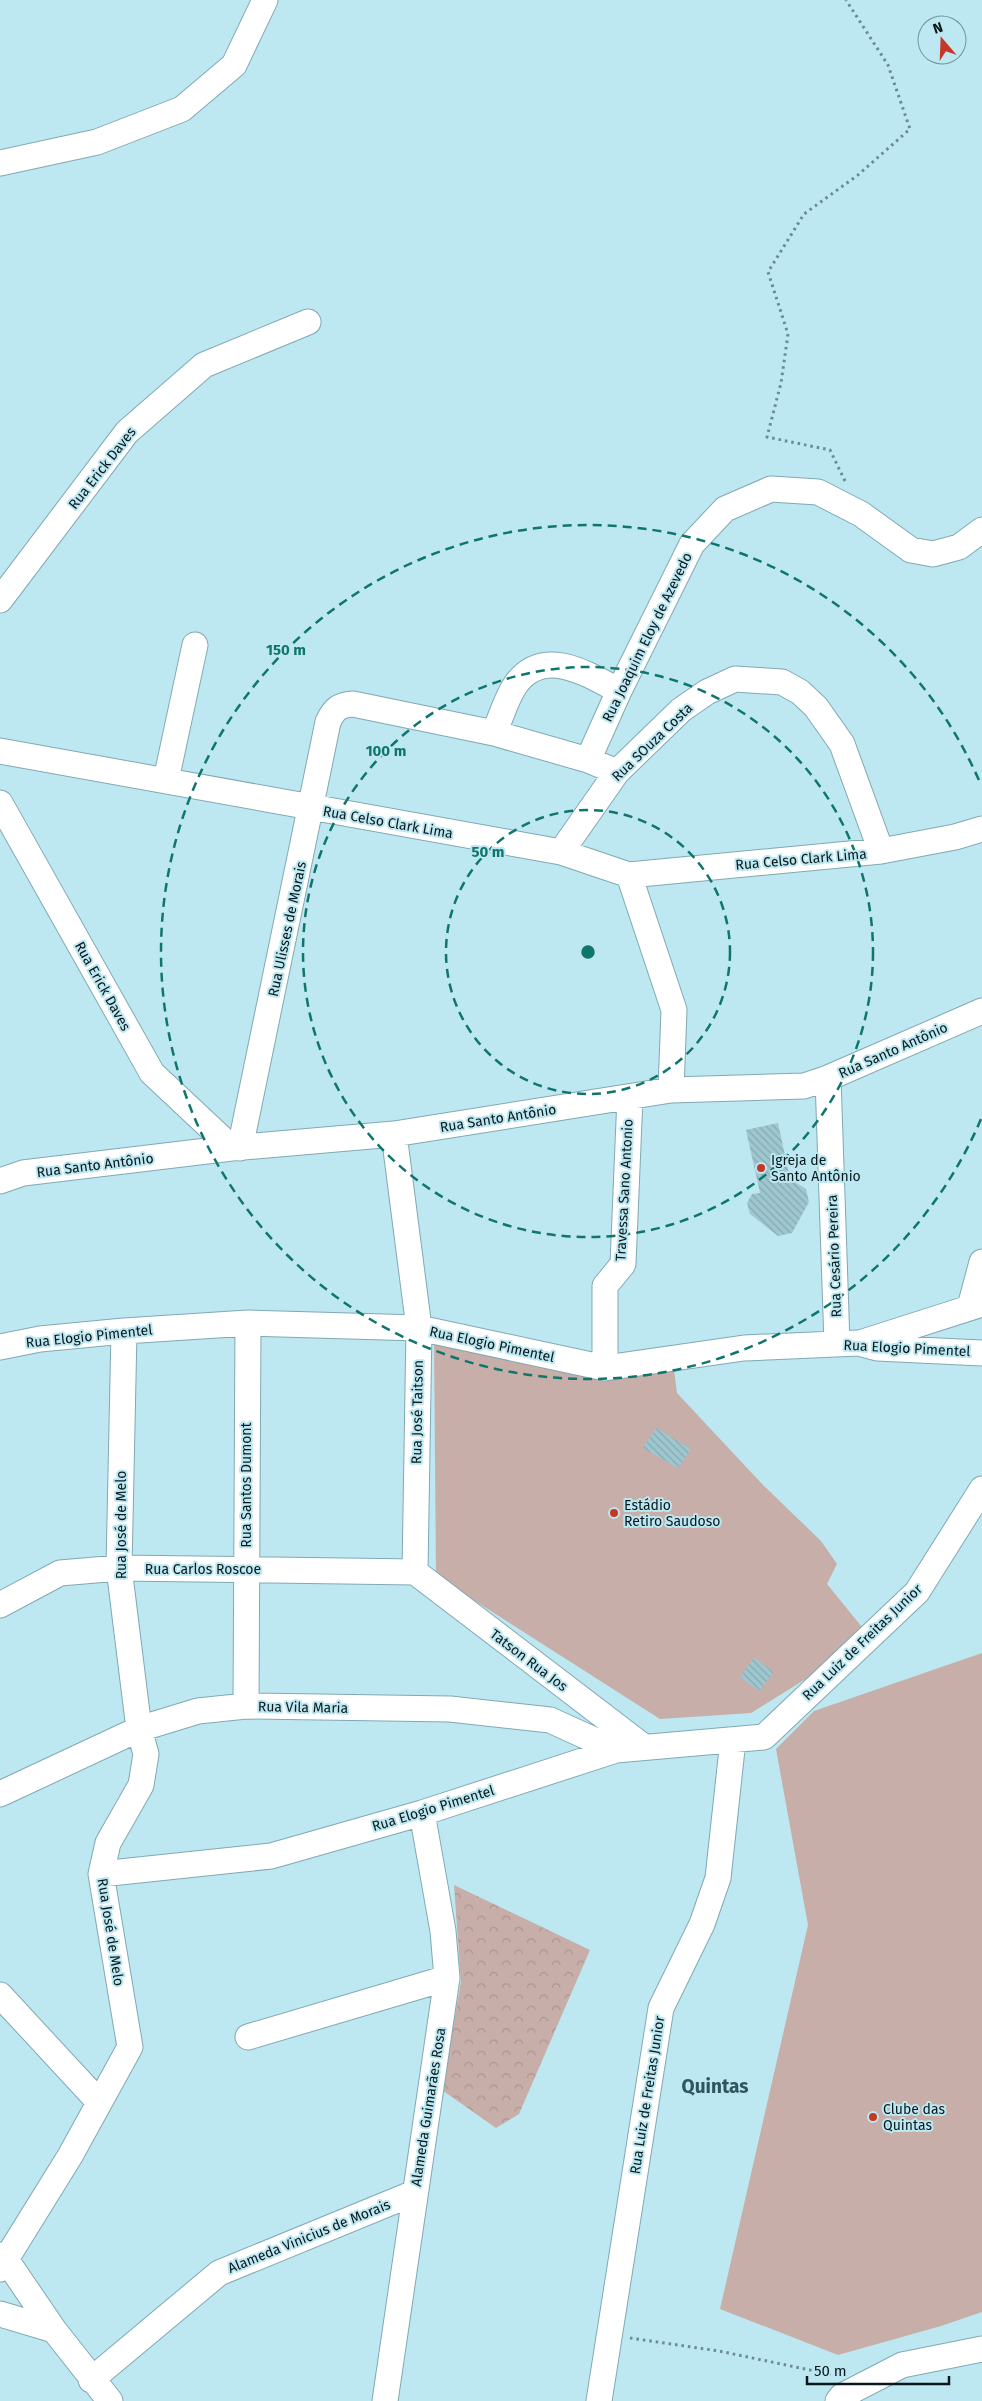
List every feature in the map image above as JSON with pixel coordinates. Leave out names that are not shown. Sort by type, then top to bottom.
[{"type":"street","points":[[0,163],[97,142],[182,109],[234,65],[265,0]]},
{"type":"street","name":"Rua Erick Daves","points":[[0,600],[127,432],[204,365],[308,322]]},
{"type":"street","name":"Rua Joaquim Eloy de Azevedo","points":[[588,760],[619,690],[692,544],[725,509],[771,488],[818,492],[861,514],[910,550],[933,554],[959,547],[982,530]]},
{"type":"street","points":[[166,780],[196,645]]},
{"type":"street","points":[[617,772],[588,760],[494,733],[516,684],[523,677],[548,664],[573,667],[619,690]]},
{"type":"street","name":"Rua SOuza Costa","points":[[561,852],[617,772],[681,710],[706,692],[736,679],[782,682],[800,692],[816,707],[842,744],[881,852]]},
{"type":"street","name":"Rua Ulisses de Morais","points":[[236,1148],[312,808],[328,722],[334,710],[342,704],[353,704],[494,733]]},
{"type":"street","name":"Rua Celso Clark Lima","points":[[0,750],[561,852],[630,875],[881,852],[955,837],[982,829]]},
{"type":"street","name":"Rua Erick Daves","points":[[0,803],[152,1073],[236,1148]]},
{"type":"street","points":[[630,875],[674,1010],[671,1090]]},
{"type":"street","name":"Rua Santo Antônio","points":[[0,1180],[23,1173],[236,1148],[394,1134],[671,1090],[804,1086],[828,1078],[982,1011]]},
{"type":"street","name":"Rua Cesário Pereira","points":[[828,1078],[847,1344]]},
{"type":"street","name":"Travessa Sano Antonio","points":[[605,1368],[606,1286],[623,1264],[630,1097]]},
{"type":"street","name":"Rua José Taitson","points":[[394,1134],[419,1328],[415,1572]]},
{"type":"street","points":[[847,1344],[976,1306],[982,1262]]},
{"type":"street","name":"Rua Elogio Pimentel","points":[[0,1347],[40,1339],[124,1331],[248,1323],[419,1328],[605,1368],[744,1348],[847,1344],[877,1348],[982,1352]]},
{"type":"street","name":"Rua Santos Dumont","points":[[246,1706],[248,1323]]},
{"type":"street","name":"Rua José de Melo","points":[[2,2261],[70,2156],[130,2047],[101,1874],[108,1843],[141,1785],[146,1754],[139,1729],[119,1568],[124,1331]]},
{"type":"street","name":"Rua Luiz de Freitas Junior","points":[[764,1737],[917,1592],[982,1489]]},
{"type":"street","name":"Rua Carlos Roscoe","points":[[0,1605],[60,1573],[119,1568],[415,1572]]},
{"type":"street","name":"Tatson Rua Jos","points":[[415,1572],[644,1747]]},
{"type":"street","name":"Rua Vila Maria","points":[[0,1794],[139,1729],[198,1711],[246,1706],[450,1708],[550,1720],[616,1750]]},
{"type":"street","name":"Rua Elogio Pimentel","points":[[101,1874],[272,1856],[422,1813],[616,1750],[764,1737]]},
{"type":"street","name":"Rua Luiz de Freitas Junior","points":[[599,2401],[661,2008],[702,1924],[718,1878],[732,1740]]},
{"type":"street","name":"Alameda Guimarães Rosa","points":[[385,2401],[447,1978],[443,1931],[422,1813]]},
{"type":"street","points":[[248,2037],[447,1978]]},
{"type":"street","points":[[0,1994],[99,2102]]},
{"type":"street","name":"Alameda Vinicius de Morais","points":[[91,2380],[219,2273],[414,2194]]},
{"type":"street","points":[[2,2261],[91,2380],[110,2401]]},
{"type":"street","points":[[0,2314],[54,2330]]},
{"type":"street","points":[[840,2398],[902,2365],[982,2349]]},
{"type":"path","points":[[846,0],[888,65],[910,128],[858,175],[804,214],[768,272],[788,334],[781,383],[767,437],[830,450],[846,482]]},
{"type":"path","points":[[609,2336],[719,2351],[829,2374],[840,2398]]},
{"type":"green space","name":"Estádio Retiro Saudoso","points":[[434,1339],[620,1379],[674,1370],[677,1393],[763,1485],[821,1541],[837,1564],[827,1584],[866,1632],[828,1665],[751,1713],[660,1719],[436,1576]]},
{"type":"green space","name":"Clube das Quintas","points":[[982,1653],[982,2312],[941,2326],[838,2355],[720,2309],[808,1925],[776,1749],[814,1711]]},
{"type":"green space","points":[[454,1885],[590,1950],[519,2114],[496,2128],[442,2090],[461,1982]]},
{"type":"building","points":[[778,1123],[790,1179],[806,1189],[809,1202],[792,1233],[778,1236],[750,1214],[747,1203],[752,1194],[760,1193],[746,1130]]},
{"type":"building","points":[[656,1428],[691,1449],[678,1468],[643,1448]]},
{"type":"building","points":[[754,1658],[774,1672],[759,1691],[740,1677]]},
{"type":"place","name":"Igreja de Santo Antônio","points":[[761,1168]]},
{"type":"place","name":"Estádio Retiro Saudoso","points":[[614,1513]]},
{"type":"place","name":"Clube das Quintas","points":[[873,2117]]},
{"type":"district","name":"Quintas","points":[[715,2086]]}]
